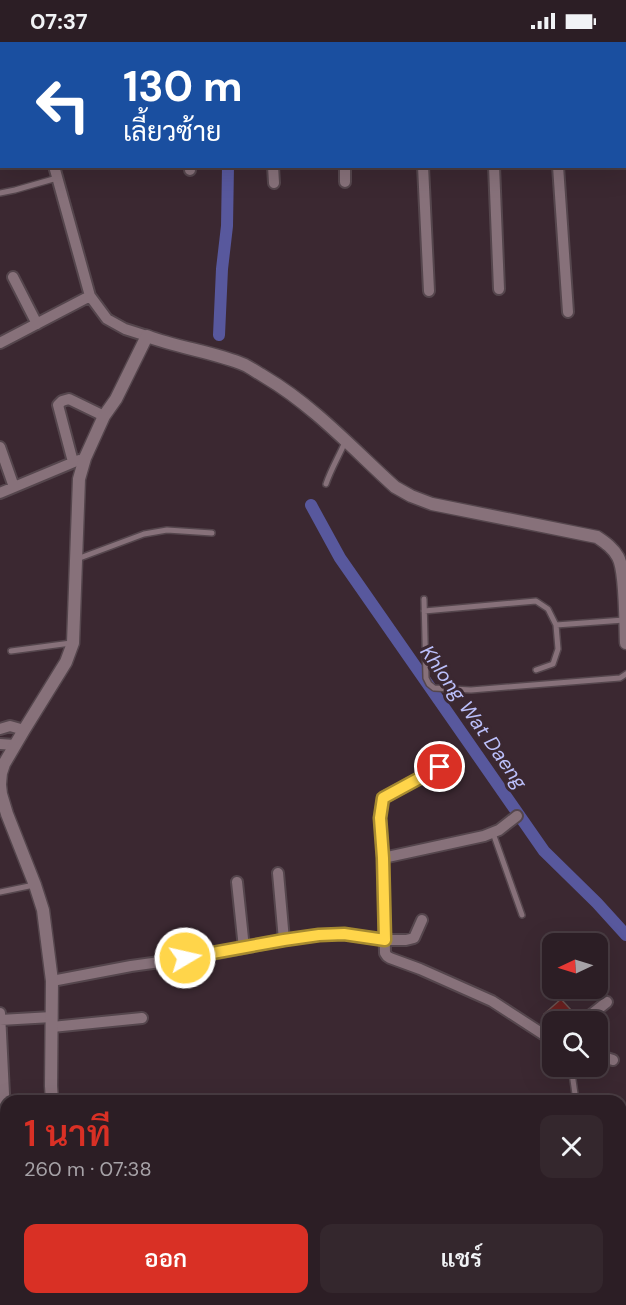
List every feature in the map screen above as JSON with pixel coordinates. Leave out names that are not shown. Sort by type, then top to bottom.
[{"type":"street","points":[[54,168],[90,296],[106,319],[125,329],[170,345],[245,365],[306,405],[395,487],[411,496],[432,504],[597,537],[610,545],[620,559],[623,576],[626,643]]},
{"type":"street","points":[[273,168],[274,183]]},
{"type":"street","points":[[345,168],[345,182]]},
{"type":"street","points":[[423,168],[429,291]]},
{"type":"street","points":[[494,168],[499,289]]},
{"type":"street","points":[[558,168],[568,312]]},
{"type":"street","points":[[13,277],[36,324]]},
{"type":"street","points":[[0,343],[90,296]]},
{"type":"street","points":[[52,1095],[52,981],[43,910],[4,815],[0,784],[1,772],[66,662],[73,643],[79,479],[104,416],[116,399],[147,336]]},
{"type":"street","points":[[73,462],[58,405],[69,399],[104,416]]},
{"type":"street","points":[[0,447],[14,487]]},
{"type":"street","points":[[0,493],[86,458]]},
{"type":"street","points":[[0,729],[10,726],[24,730]]},
{"type":"street","points":[[0,744],[15,745]]},
{"type":"street","points":[[440,767],[383,798],[380,818],[385,953],[387,956],[492,1001],[542,1034]]},
{"type":"street","points":[[383,858],[484,836],[493,833],[517,816]]},
{"type":"street","points":[[278,873],[284,940]]},
{"type":"street","points":[[237,882],[244,948]]},
{"type":"street","points":[[52,981],[319,935],[344,934],[385,940],[406,940],[414,938],[422,920]]},
{"type":"street","points":[[596,1011],[607,1002]]},
{"type":"street","points":[[0,1013],[4,1095]]},
{"type":"street","points":[[0,1020],[52,1022],[142,1018]]},
{"type":"street","points":[[608,1058],[613,1060]]},
{"type":"lane","points":[[0,193],[57,178]]},
{"type":"lane","points":[[326,484],[345,440]]},
{"type":"lane","points":[[75,560],[144,534],[167,530],[212,533]]},
{"type":"lane","points":[[424,599],[426,678],[434,688],[471,690],[620,678],[626,674]]},
{"type":"lane","points":[[424,611],[536,601],[548,609],[556,626],[558,649],[553,664],[536,670]]},
{"type":"lane","points":[[556,626],[624,620]]},
{"type":"lane","points":[[11,651],[73,643]]},
{"type":"lane","points":[[493,833],[522,915]]},
{"type":"lane","points":[[0,892],[34,885]]},
{"type":"lane","points":[[573,1077],[575,1095]]},
{"type":"building","points":[[561,999],[571,1010],[570,1011],[547,1011]]},
{"type":"waterway","name":"Khlong Wat Daeng","points":[[219,335],[222,269],[227,226],[228,168]]},
{"type":"waterway","name":"Khlong Wat Daeng","points":[[311,505],[340,558],[544,851],[626,935]]},
{"type":"route","points":[[185,958],[319,935],[344,934],[385,940],[380,818],[383,798],[440,767]]}]
